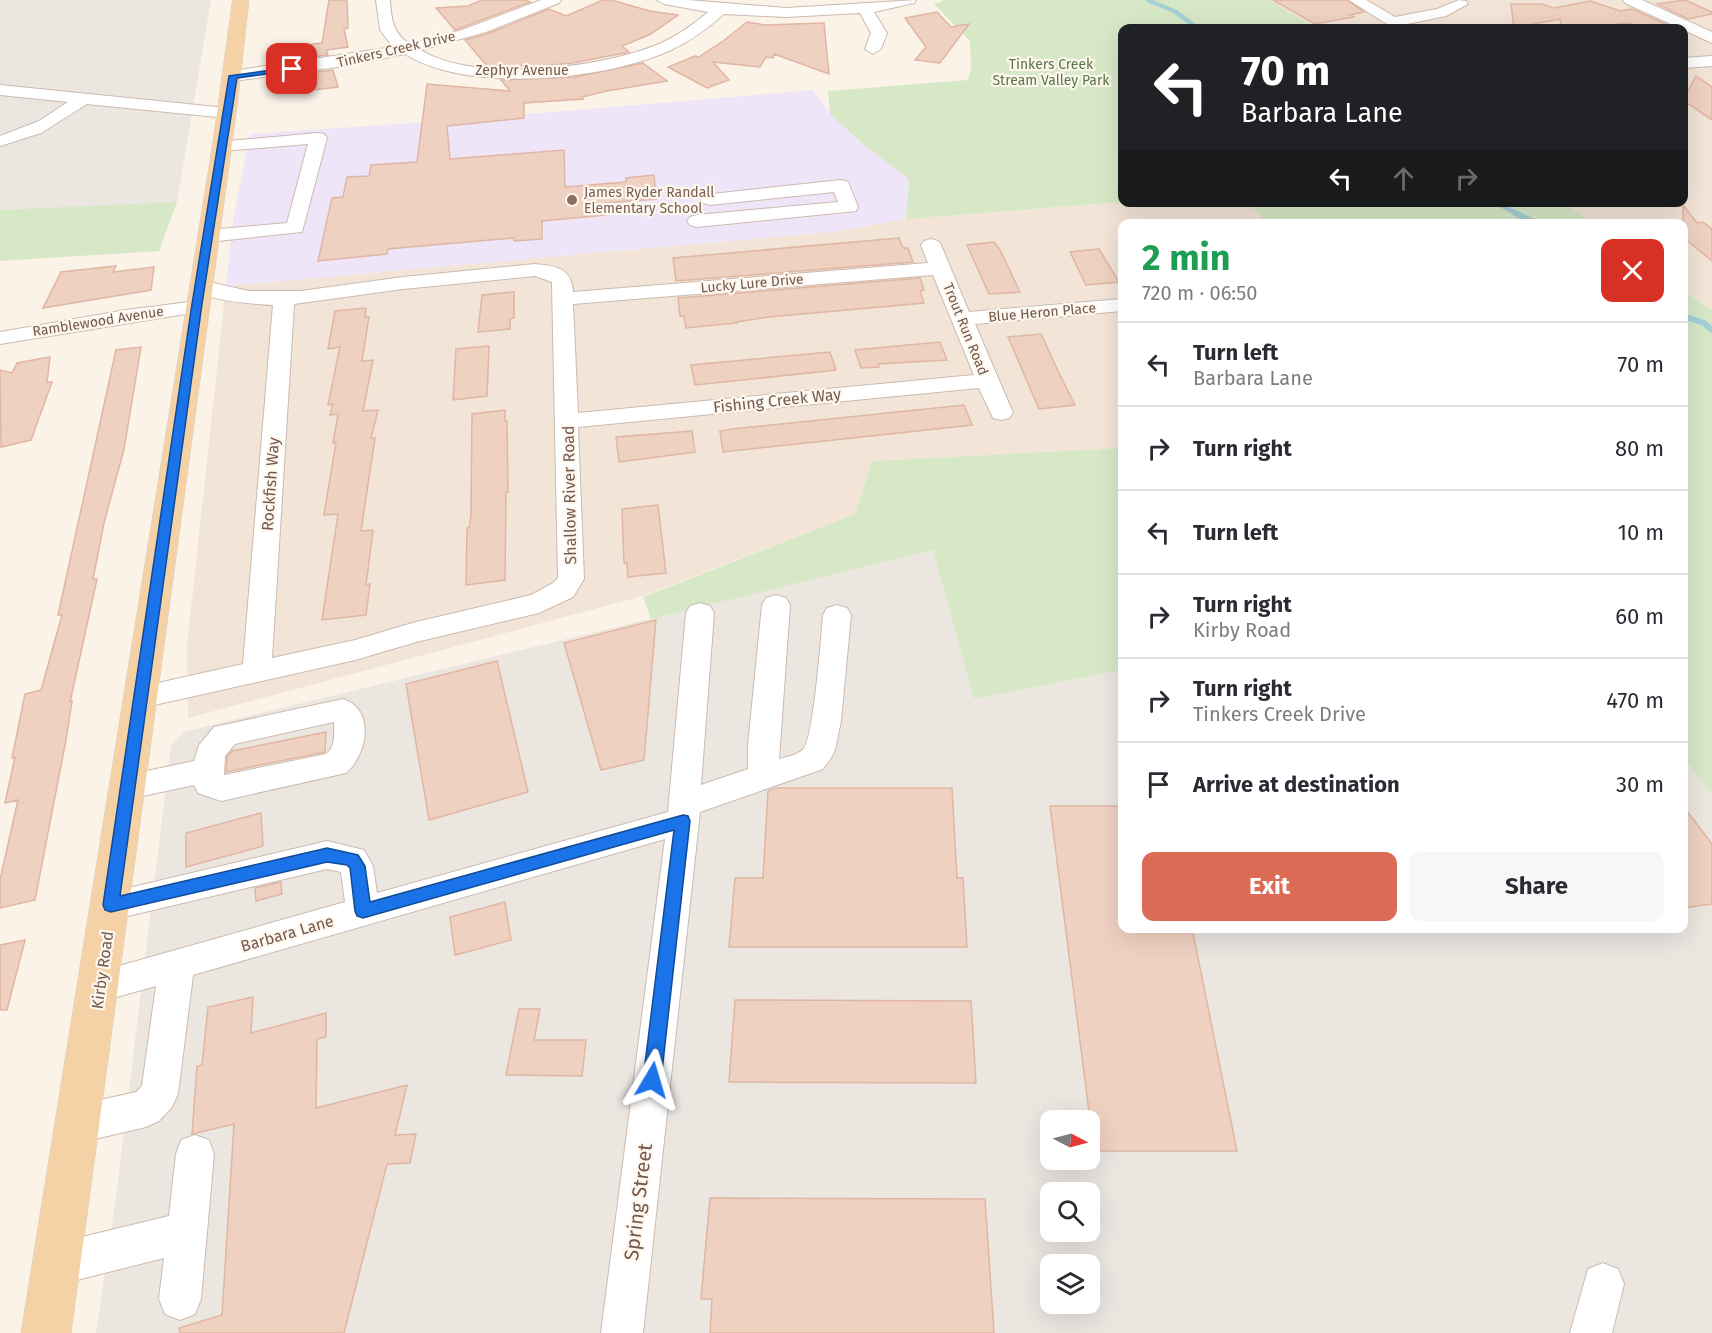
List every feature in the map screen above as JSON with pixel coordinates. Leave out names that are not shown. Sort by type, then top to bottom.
[{"type":"main road","name":"Kirby Road","points":[[46,1333],[129,786],[197,304],[233,76],[242,0]]},
{"type":"street","name":"Zephyr Avenue","points":[[383,0],[384,20],[392,38],[428,62],[466,70],[512,73],[573,70],[623,60],[669,45],[708,22],[720,9]]},
{"type":"street","name":"Tinkers Creek Drive","points":[[233,76],[333,63],[408,49],[471,32],[554,0]]},
{"type":"street","points":[[664,0],[720,9],[783,11],[866,9],[909,0]]},
{"type":"street","points":[[1356,0],[1396,24]]},
{"type":"street","points":[[1630,0],[1682,24]]},
{"type":"street","points":[[1402,24],[1441,13],[1461,4]]},
{"type":"street","points":[[866,9],[879,33],[873,48]]},
{"type":"street","points":[[1688,27],[1712,38]]},
{"type":"street","points":[[1688,63],[1712,61]]},
{"type":"street","points":[[0,90],[227,113]]},
{"type":"street","points":[[0,141],[39,129],[85,98]]},
{"type":"street","points":[[208,236],[295,228],[318,138],[222,146]]},
{"type":"street","points":[[697,221],[849,207],[841,186],[710,199]]},
{"type":"street","name":"Trout Run Road","points":[[931,245],[1001,413]]},
{"type":"street","name":"Lucky Lure Drive","points":[[564,299],[941,268]]},
{"type":"street","name":"Shallow River Road","points":[[141,697],[355,650],[416,632],[539,603],[563,590],[571,579],[562,279],[547,271],[535,270],[284,298],[231,296],[197,304]]},
{"type":"street","name":"Shallow River Road","points":[[197,304],[253,308],[284,298]]},
{"type":"street","name":"Rockfish Way","points":[[257,670],[284,298]]},
{"type":"street","name":"Ramblewood Avenue","points":[[0,338],[197,304]]},
{"type":"street","name":"Blue Heron Place","points":[[962,319],[1118,305]]},
{"type":"street","name":"Fishing Creek Way","points":[[568,421],[987,380]]},
{"type":"street","points":[[764,776],[763,745],[776,604]]},
{"type":"street","name":"Spring Street","points":[[622,1333],[683,813],[700,613]]},
{"type":"street","name":"Barbara Lane","points":[[99,986],[363,911],[683,813],[764,776],[812,760],[820,750],[826,721],[837,615]]},
{"type":"street","points":[[129,786],[208,770]]},
{"type":"street","points":[[111,905],[327,855],[352,860],[357,866],[363,911]]},
{"type":"street","points":[[78,1124],[146,1108],[159,1094],[177,964]]},
{"type":"street","points":[[180,1299],[195,1154]]},
{"type":"street","points":[[57,1264],[186,1232]]},
{"type":"street","points":[[1591,1333],[1603,1284]]},
{"type":"shaded area","points":[[0,0],[211,0],[177,202],[0,211]]},
{"type":"shaded area","points":[[1255,0],[1712,0],[1712,311],[1688,294],[1688,219],[1587,219],[1570,207],[1688,207],[1688,24],[1289,24]]},
{"type":"shaded area","name":"James Ryder Randall Elementary School","points":[[813,90],[830,114],[864,145],[909,179],[906,219],[830,232],[226,286],[233,221],[250,134],[471,119]]},
{"type":"shaded area","points":[[1118,202],[1118,207],[1261,207],[1288,219],[1118,219],[1118,448],[872,461],[855,514],[643,596],[188,718],[187,646],[226,286],[830,232],[906,219]]},
{"type":"shaded area","points":[[1688,541],[1712,549],[1712,1333],[96,1333],[116,1197],[171,746],[183,732],[933,550],[974,699],[1118,671],[1118,933],[1688,933]]},
{"type":"green space","name":"Tinkers Creek Stream Valley Park","points":[[945,0],[1270,0],[1308,24],[1118,24],[1118,202],[906,219],[909,179],[864,145],[830,114],[828,91],[968,80],[971,67],[970,41],[934,4]]},
{"type":"green space","points":[[177,202],[159,251],[0,261],[0,210]]},
{"type":"green space","points":[[1252,207],[1570,207],[1587,219],[1263,219]]},
{"type":"green space","points":[[1688,294],[1712,311],[1712,794],[1688,763]]},
{"type":"green space","points":[[1118,448],[1118,671],[974,699],[933,550],[651,619],[643,597],[855,514],[872,461]]},
{"type":"building","points":[[329,0],[347,0],[348,28],[344,29],[348,47],[326,50],[328,55],[308,57],[306,45],[322,43]]},
{"type":"building","points":[[482,0],[530,2],[455,30],[436,8],[468,6]]},
{"type":"building","points":[[603,0],[678,15],[651,34],[622,46],[629,52],[573,63],[539,66],[487,66],[465,40],[487,34],[549,9],[566,16]]},
{"type":"building","points":[[1273,0],[1347,0],[1364,12],[1350,15],[1354,17],[1315,24]]},
{"type":"building","points":[[1685,0],[1712,14],[1688,19],[1657,4]]},
{"type":"building","points":[[1590,1],[1620,11],[1632,9],[1665,24],[1561,24],[1560,19],[1534,24],[1514,24],[1511,4],[1542,4],[1554,8]]},
{"type":"building","points":[[937,12],[951,27],[969,24],[940,63],[915,60],[926,47],[905,18]]},
{"type":"building","points":[[747,22],[765,25],[824,23],[829,74],[774,54],[773,58],[766,57],[760,67],[713,62],[729,80],[707,88],[668,67],[695,56],[699,57]]},
{"type":"building","points":[[643,63],[667,81],[607,91],[582,97],[583,99],[524,103],[524,118],[447,126],[450,159],[564,150],[565,187],[626,182],[626,178],[654,175],[656,199],[605,203],[606,215],[542,221],[542,239],[514,241],[514,238],[388,249],[387,254],[318,261],[332,198],[343,197],[347,177],[369,176],[371,165],[417,162],[427,84],[510,91],[501,80],[575,77]]},
{"type":"building","points":[[333,70],[338,87],[313,90],[310,73]]},
{"type":"building","points":[[1696,76],[1712,87],[1712,120],[1688,103],[1688,91]]},
{"type":"building","points":[[1685,207],[1697,223],[1703,222],[1712,229],[1712,261],[1688,241],[1688,219],[1683,219]]},
{"type":"building","points":[[899,238],[903,248],[908,248],[913,262],[676,281],[673,258]]},
{"type":"building","points":[[994,242],[1020,292],[989,294],[967,245]]},
{"type":"building","points":[[1099,249],[1118,282],[1086,285],[1070,252]]},
{"type":"building","points":[[116,266],[113,272],[154,267],[151,290],[43,308],[61,272]]},
{"type":"building","points":[[920,278],[924,290],[920,291],[924,303],[769,317],[686,328],[684,316],[680,316],[678,298]]},
{"type":"building","points":[[514,292],[514,318],[510,319],[510,329],[478,332],[482,295]]},
{"type":"building","points":[[366,308],[365,317],[369,317],[362,361],[373,360],[363,411],[378,410],[371,438],[375,438],[361,531],[373,530],[366,585],[370,584],[366,615],[322,620],[338,514],[324,515],[336,442],[333,443],[338,414],[330,415],[333,404],[328,405],[340,347],[328,349],[335,311]]},
{"type":"building","points":[[1041,334],[1075,405],[1039,409],[1008,337]]},
{"type":"building","points":[[940,342],[947,360],[878,364],[879,367],[861,368],[855,350]]},
{"type":"building","points":[[489,346],[487,396],[453,400],[456,349]]},
{"type":"building","points":[[141,347],[124,449],[104,523],[93,579],[97,579],[70,702],[72,701],[66,740],[35,900],[0,908],[0,880],[18,800],[5,803],[25,694],[41,690],[62,615],[58,615],[116,350]]},
{"type":"building","points":[[830,352],[836,370],[695,385],[691,365]]},
{"type":"building","points":[[50,357],[47,382],[52,382],[31,440],[1,447],[0,370],[12,373],[17,363]]},
{"type":"building","points":[[964,405],[972,425],[723,452],[720,431]]},
{"type":"building","points":[[505,410],[508,492],[506,492],[505,580],[466,585],[467,528],[469,528],[471,515],[472,414]]},
{"type":"building","points":[[692,431],[695,452],[619,462],[616,437]]},
{"type":"building","points":[[658,505],[666,573],[628,577],[627,563],[624,563],[622,509]]},
{"type":"building","points":[[656,620],[644,760],[601,770],[564,643]]},
{"type":"building","points":[[497,661],[528,792],[429,820],[406,684]]},
{"type":"building","points":[[326,732],[325,752],[226,772],[227,757],[232,751]]},
{"type":"building","points":[[776,788],[952,788],[957,878],[963,878],[967,947],[729,947],[735,878],[763,878],[768,791]]},
{"type":"building","points":[[1050,806],[1118,806],[1118,933],[1193,933],[1237,1151],[1100,1151],[1100,1110],[1089,1110]]},
{"type":"building","points":[[261,813],[263,846],[186,867],[186,833]]},
{"type":"building","points":[[1688,813],[1712,844],[1712,904],[1688,907]]},
{"type":"building","points":[[281,882],[282,894],[256,901],[255,888]]},
{"type":"building","points":[[505,902],[511,940],[455,955],[450,917]]},
{"type":"building","points":[[25,940],[7,1010],[0,1010],[0,945]]},
{"type":"building","points":[[253,997],[251,1033],[326,1013],[326,1037],[317,1039],[316,1108],[407,1085],[395,1135],[416,1134],[410,1163],[387,1164],[344,1333],[180,1333],[179,1328],[222,1315],[234,1124],[192,1134],[197,1066],[202,1065],[208,1007]]},
{"type":"building","points":[[735,1000],[971,1001],[976,1083],[729,1082]]},
{"type":"building","points":[[519,1009],[540,1009],[534,1040],[586,1040],[582,1076],[506,1075]]},
{"type":"building","points":[[710,1198],[985,1199],[994,1333],[710,1333],[712,1299],[701,1299]]},
{"type":"waterway","points":[[1148,0],[1176,12],[1192,24]]},
{"type":"waterway","points":[[1504,207],[1518,214]]},
{"type":"waterway","points":[[1515,213],[1528,219]]},
{"type":"waterway","points":[[1688,318],[1704,323],[1712,330]]},
{"type":"place","name":"James Ryder Randall Elementary School","points":[[572,200]]},
{"type":"route","points":[[292,69],[233,76],[197,304],[111,905],[327,855],[352,860],[357,866],[363,911],[683,821],[652,1080]]}]
